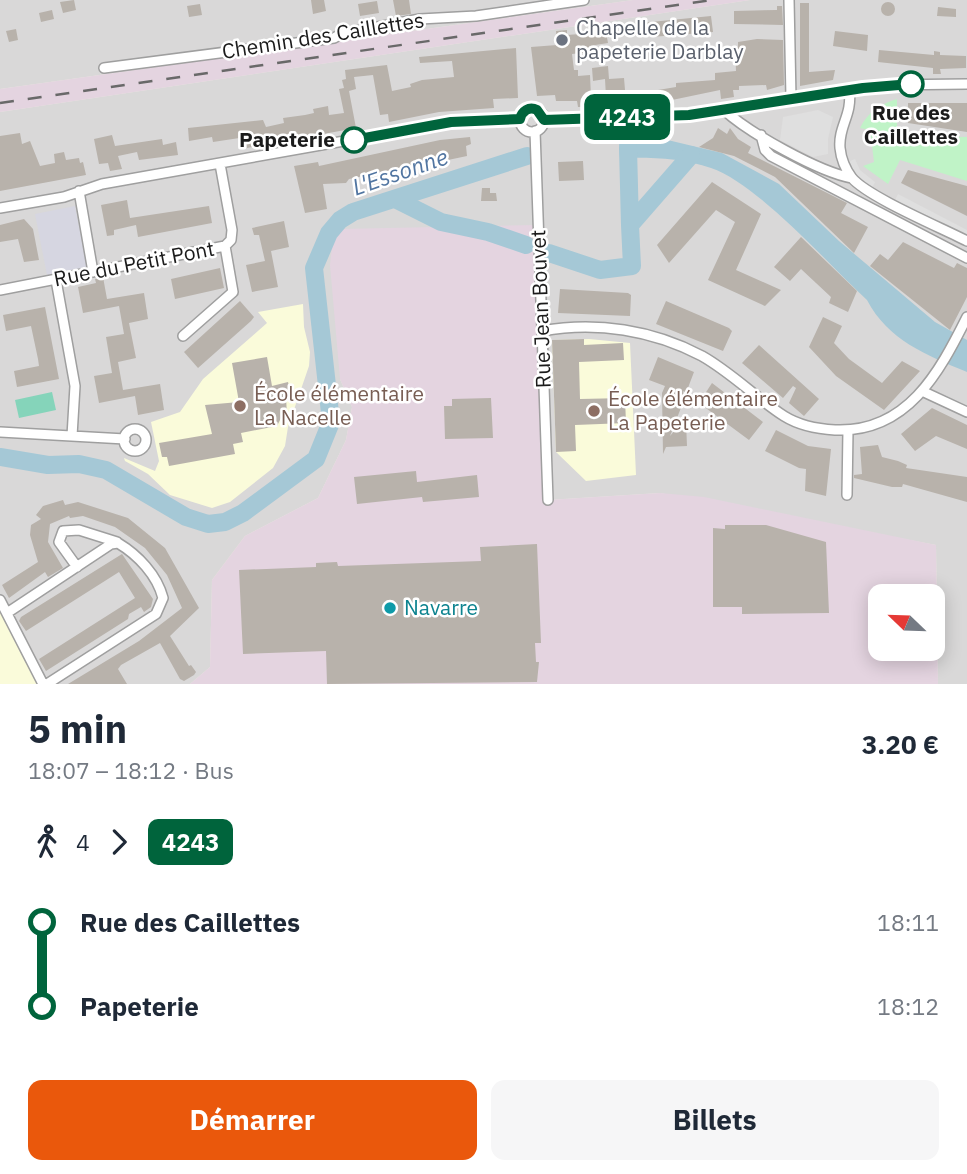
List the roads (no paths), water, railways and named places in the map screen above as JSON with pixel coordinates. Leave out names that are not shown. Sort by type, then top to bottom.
[{"type":"street","name":"Chemin des Caillettes","points":[[104,68],[334,38],[341,34],[419,19],[476,16],[584,0]]},
{"type":"street","points":[[789,0],[791,98]]},
{"type":"street","points":[[544,120],[655,117],[724,110],[886,85],[967,84]]},
{"type":"street","points":[[849,90],[851,106],[841,132],[840,148],[852,178]]},
{"type":"street","points":[[520,119],[526,110],[534,108],[544,120]]},
{"type":"street","points":[[724,110],[761,135],[834,174],[852,178],[870,191],[967,241]]},
{"type":"street","points":[[520,119],[525,130],[535,131],[541,127],[544,120]]},
{"type":"street","points":[[0,202],[79,191],[451,122],[520,119]]},
{"type":"street","name":"Rue Jean Bouvet","points":[[535,131],[548,500]]},
{"type":"street","points":[[761,135],[765,150],[778,160],[967,258]]},
{"type":"street","name":"Rue du Petit Pont","points":[[0,290],[225,246],[231,240],[232,230],[220,164]]},
{"type":"street","points":[[0,208],[64,197],[79,191]]},
{"type":"street","points":[[79,191],[93,272]]},
{"type":"street","points":[[183,336],[233,292],[225,246]]},
{"type":"street","points":[[55,280],[75,386],[72,436]]},
{"type":"street","points":[[542,331],[593,326],[657,337],[709,361],[794,421],[821,429],[848,430],[892,417],[924,392],[943,365],[967,317]]},
{"type":"street","points":[[924,392],[967,412]]},
{"type":"street","points":[[847,495],[848,430]]},
{"type":"street","points":[[0,432],[125,439]]},
{"type":"street","points":[[0,600],[45,684],[156,614],[163,605],[158,583],[133,552],[118,543],[79,530],[63,531],[59,542],[77,567]]},
{"type":"street","points":[[7,613],[105,547],[118,543]]},
{"type":"water","points":[[655,137],[722,153],[779,184],[839,241],[935,322],[967,340],[967,372],[909,345],[897,336],[867,300],[771,207],[730,177],[689,162],[620,158],[619,139]]},
{"type":"waterway","points":[[628,148],[630,225]]},
{"type":"waterway","points":[[549,253],[600,270],[632,266],[630,225],[691,155]]},
{"type":"waterway","name":"L'Essonne","points":[[0,457],[48,465],[79,464],[106,470],[186,517],[208,524],[225,522],[243,513],[316,459],[331,422],[314,268],[329,233],[340,220],[353,212],[527,156]]},
{"type":"waterway","points":[[397,200],[441,222],[488,232],[526,245]]},
{"type":"railway","points":[[0,103],[712,0]]},
{"type":"place","name":"Chapelle de la papeterie Darblay","points":[[562,40]]},
{"type":"place","name":"Rue des Caillettes","points":[[911,84]]},
{"type":"place","name":"Papeterie","points":[[354,140]]},
{"type":"place","name":"École élémentaire La Nacelle","points":[[240,406]]},
{"type":"place","name":"École élémentaire La Papeterie","points":[[594,411]]},
{"type":"place","name":"Navarre","points":[[390,608]]}]
